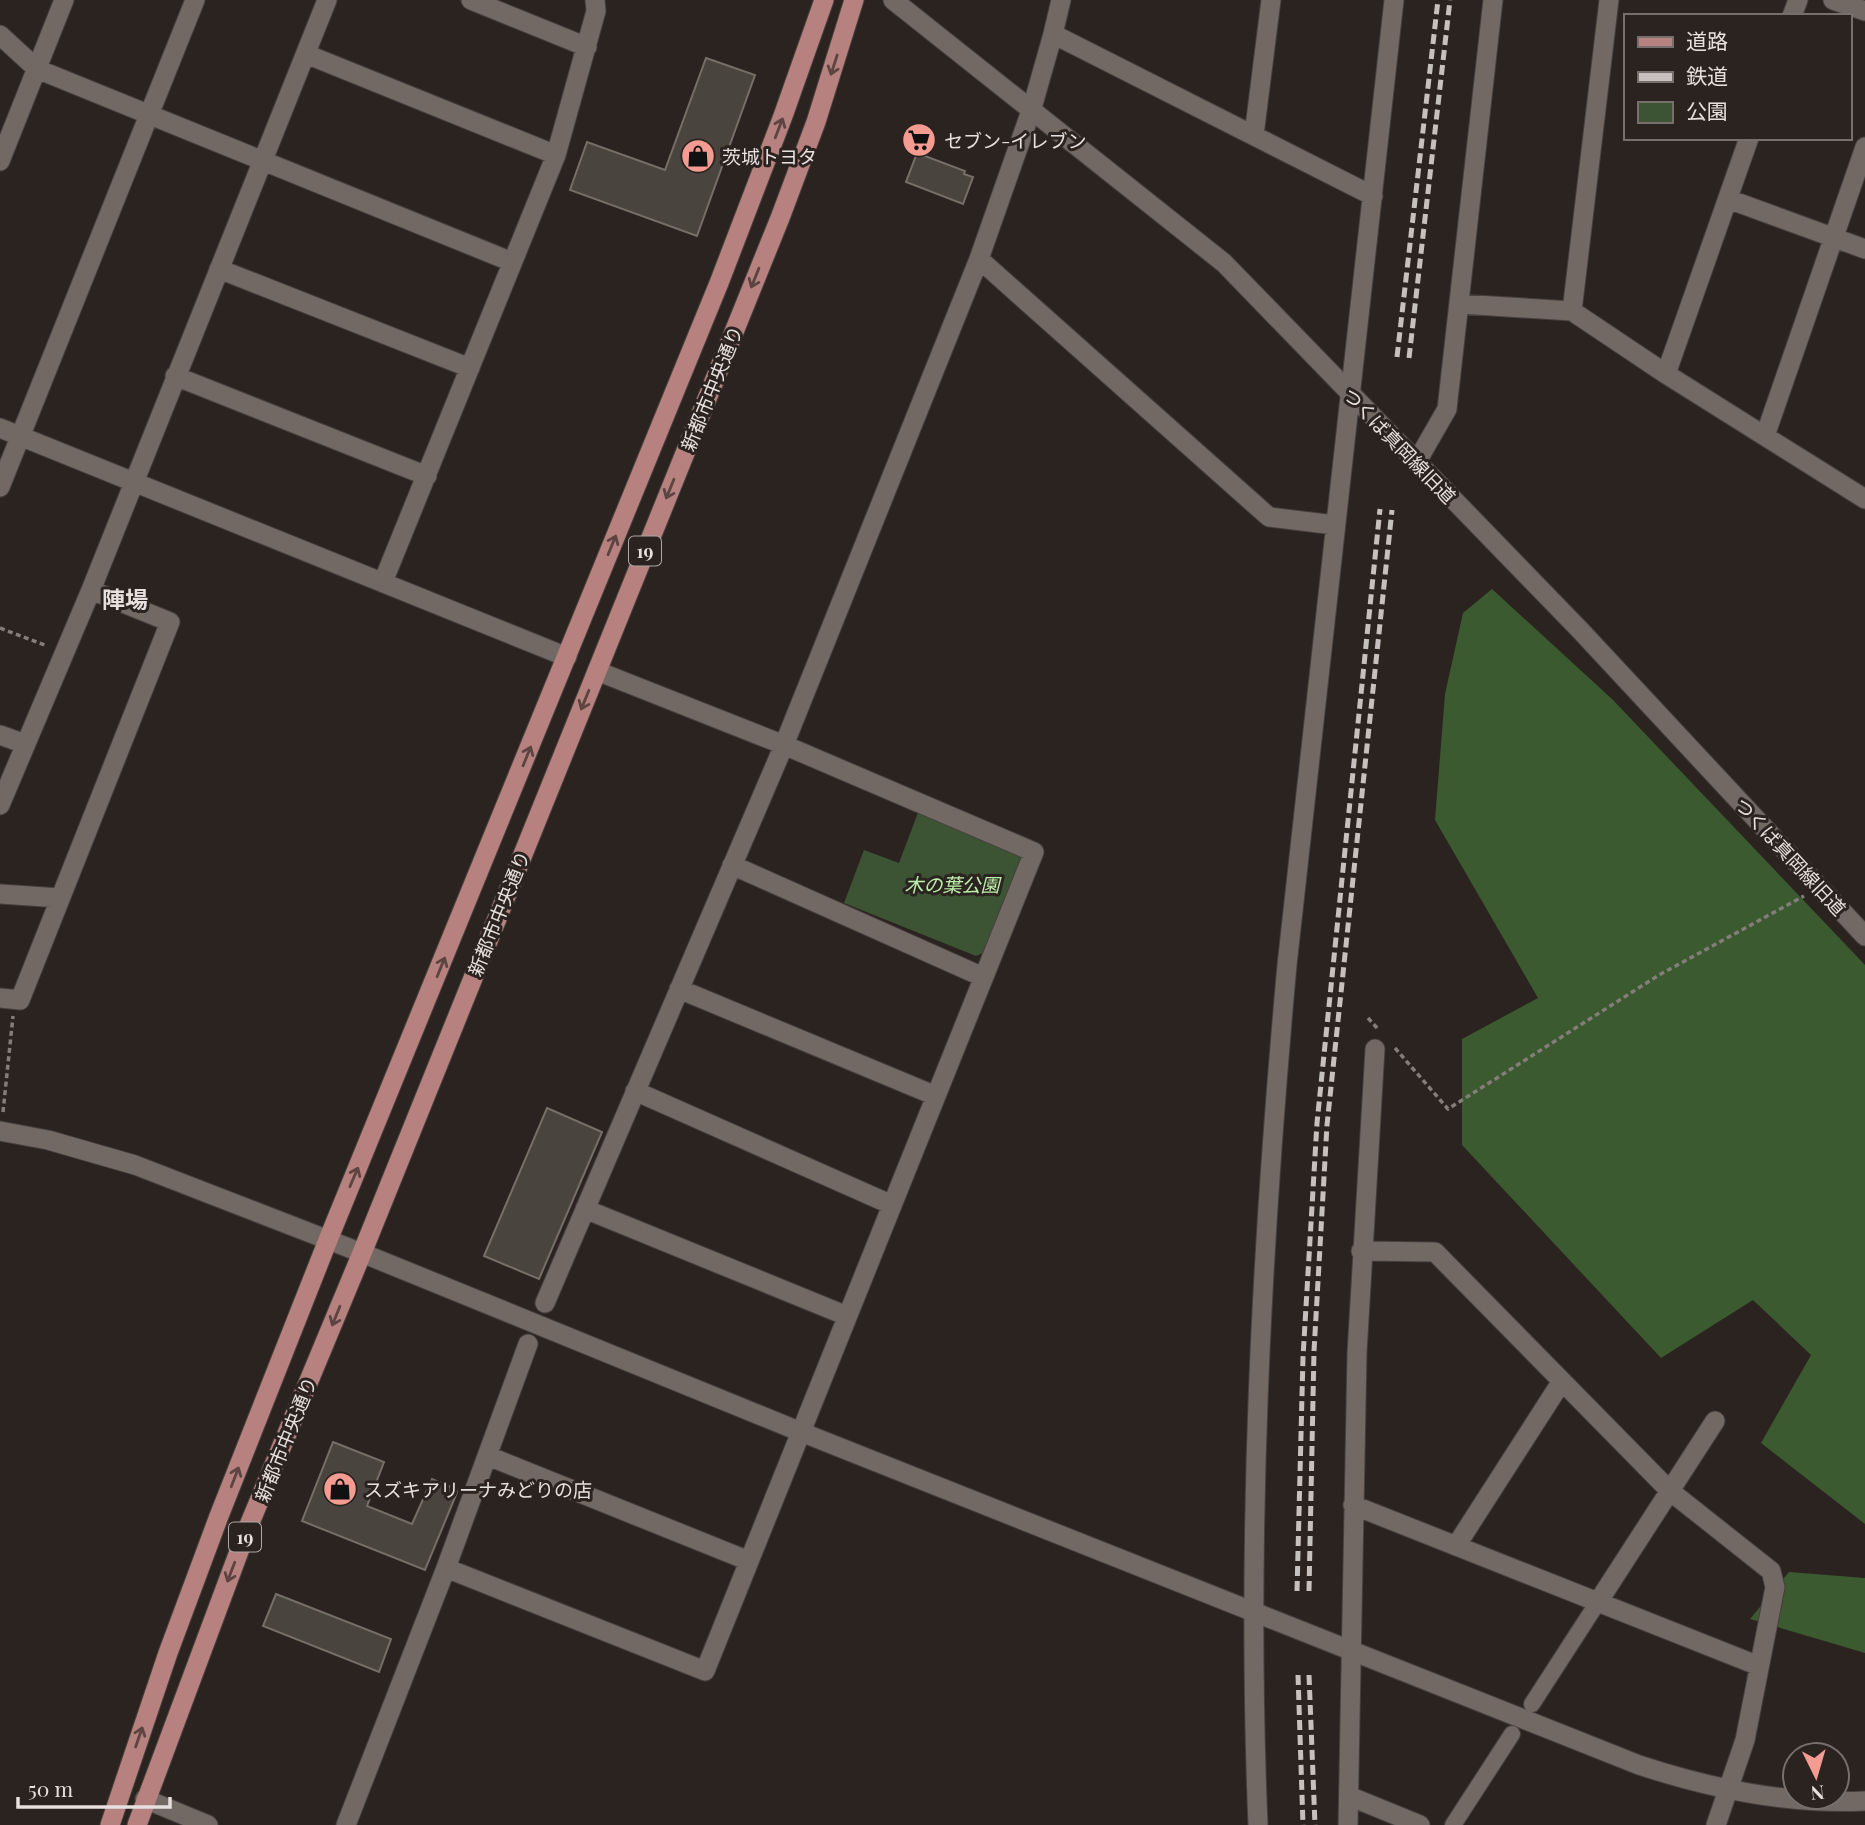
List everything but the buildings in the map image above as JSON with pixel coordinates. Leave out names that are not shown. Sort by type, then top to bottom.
[{"type":"main road","name":"新都市中央通り","points":[[110,1825],[168,1653],[328,1240],[723,271],[824,0]]},
{"type":"main road","name":"新都市中央通り","points":[[137,1825],[247,1530],[362,1253],[780,218],[816,122],[855,0]]},
{"type":"street","points":[[0,161],[64,0]]},
{"type":"street","points":[[0,487],[195,0]]},
{"type":"street","points":[[0,804],[91,590],[327,0]]},
{"type":"street","points":[[471,0],[587,47]]},
{"type":"street","points":[[383,582],[556,155],[587,47],[596,11],[595,0]]},
{"type":"street","name":"つくば真岡線旧道","points":[[892,0],[1224,263],[1580,629],[1863,930]]},
{"type":"street","points":[[545,1303],[783,745],[979,259],[1031,108],[1061,0]]},
{"type":"street","points":[[1254,135],[1271,0]]},
{"type":"street","points":[[1258,1825],[1254,1612],[1264,1245],[1287,965],[1394,0]]},
{"type":"street","points":[[1416,463],[1447,410],[1493,0]]},
{"type":"street","points":[[1572,312],[1609,0]]},
{"type":"street","points":[[1833,0],[1865,11]]},
{"type":"street","points":[[1053,34],[1373,196]]},
{"type":"street","points":[[0,35],[37,69],[512,262]]},
{"type":"street","points":[[306,54],[556,155]]},
{"type":"street","points":[[1666,374],[1748,140]]},
{"type":"street","points":[[1765,436],[1865,148]]},
{"type":"street","points":[[1728,199],[1865,249]]},
{"type":"street","points":[[979,259],[1269,517],[1335,525]]},
{"type":"street","points":[[219,269],[470,368]]},
{"type":"street","points":[[1460,304],[1572,312],[1865,499]]},
{"type":"street","points":[[175,376],[427,476]]},
{"type":"street","points":[[0,428],[567,657]]},
{"type":"street","points":[[7,998],[20,1000],[170,622],[91,590]]},
{"type":"street","points":[[446,1568],[705,1671],[1034,852],[783,745],[597,671]]},
{"type":"street","points":[[0,735],[25,744]]},
{"type":"street","points":[[732,865],[984,977]]},
{"type":"street","points":[[0,894],[60,898]]},
{"type":"street","points":[[679,989],[936,1096]]},
{"type":"street","points":[[1348,1825],[1353,1504],[1361,1251],[1385,1045]]},
{"type":"street","points":[[635,1091],[892,1205]]},
{"type":"street","points":[[2,1122],[48,1140],[135,1165],[362,1253],[801,1432],[1639,1765],[1729,1790],[1814,1801],[1865,1801]]},
{"type":"street","points":[[585,1209],[847,1316]]},
{"type":"street","points":[[1361,1251],[1435,1252],[1670,1491],[1771,1571],[1774,1587],[1745,1741],[1716,1825]]},
{"type":"street","points":[[346,1825],[446,1568],[528,1344]]},
{"type":"street","points":[[1456,1546],[1562,1381]]},
{"type":"street","points":[[1532,1704],[1715,1421]]},
{"type":"street","points":[[488,1456],[749,1561]]},
{"type":"street","points":[[1353,1504],[1759,1666]]},
{"type":"street","points":[[1453,1825],[1512,1734]]},
{"type":"street","points":[[1349,1796],[1420,1825]]},
{"type":"street","points":[[145,1798],[208,1825]]},
{"type":"path","points":[[0,628],[64,653]]},
{"type":"path","points":[[1368,1018],[1385,1045],[1448,1110],[1659,975],[1820,887]]},
{"type":"path","points":[[2,1122],[7,998]]},
{"type":"green space","points":[[1492,589],[1613,700],[1865,965],[1865,1524],[1761,1443],[1811,1355],[1753,1300],[1661,1358],[1462,1145],[1462,1039],[1538,998],[1435,820],[1445,694],[1463,613]]},
{"type":"green space","name":"木の葉公園","points":[[919,810],[1019,851],[1023,861],[985,952],[976,956],[844,903],[864,850],[899,863]]},
{"type":"green space","points":[[1789,1572],[1865,1578],[1865,1653],[1750,1619]]},
{"type":"railway","points":[[1397,357],[1438,0]]},
{"type":"railway","points":[[1409,358],[1450,0]]},
{"type":"railway","points":[[1297,1591],[1303,1357],[1317,1123],[1380,509]]},
{"type":"railway","points":[[1309,1591],[1314,1351],[1327,1125],[1392,510]]},
{"type":"railway","points":[[1298,1675],[1303,1825]]},
{"type":"railway","points":[[1309,1675],[1315,1825]]},
{"type":"place","name":"セブン-イレブン","points":[[919,140]]},
{"type":"place","name":"茨城トヨタ","points":[[698,156]]},
{"type":"place","name":"スズキアリーナみどりの店","points":[[340,1489]]},
{"type":"district","name":"陣場","points":[[125,598]]}]
